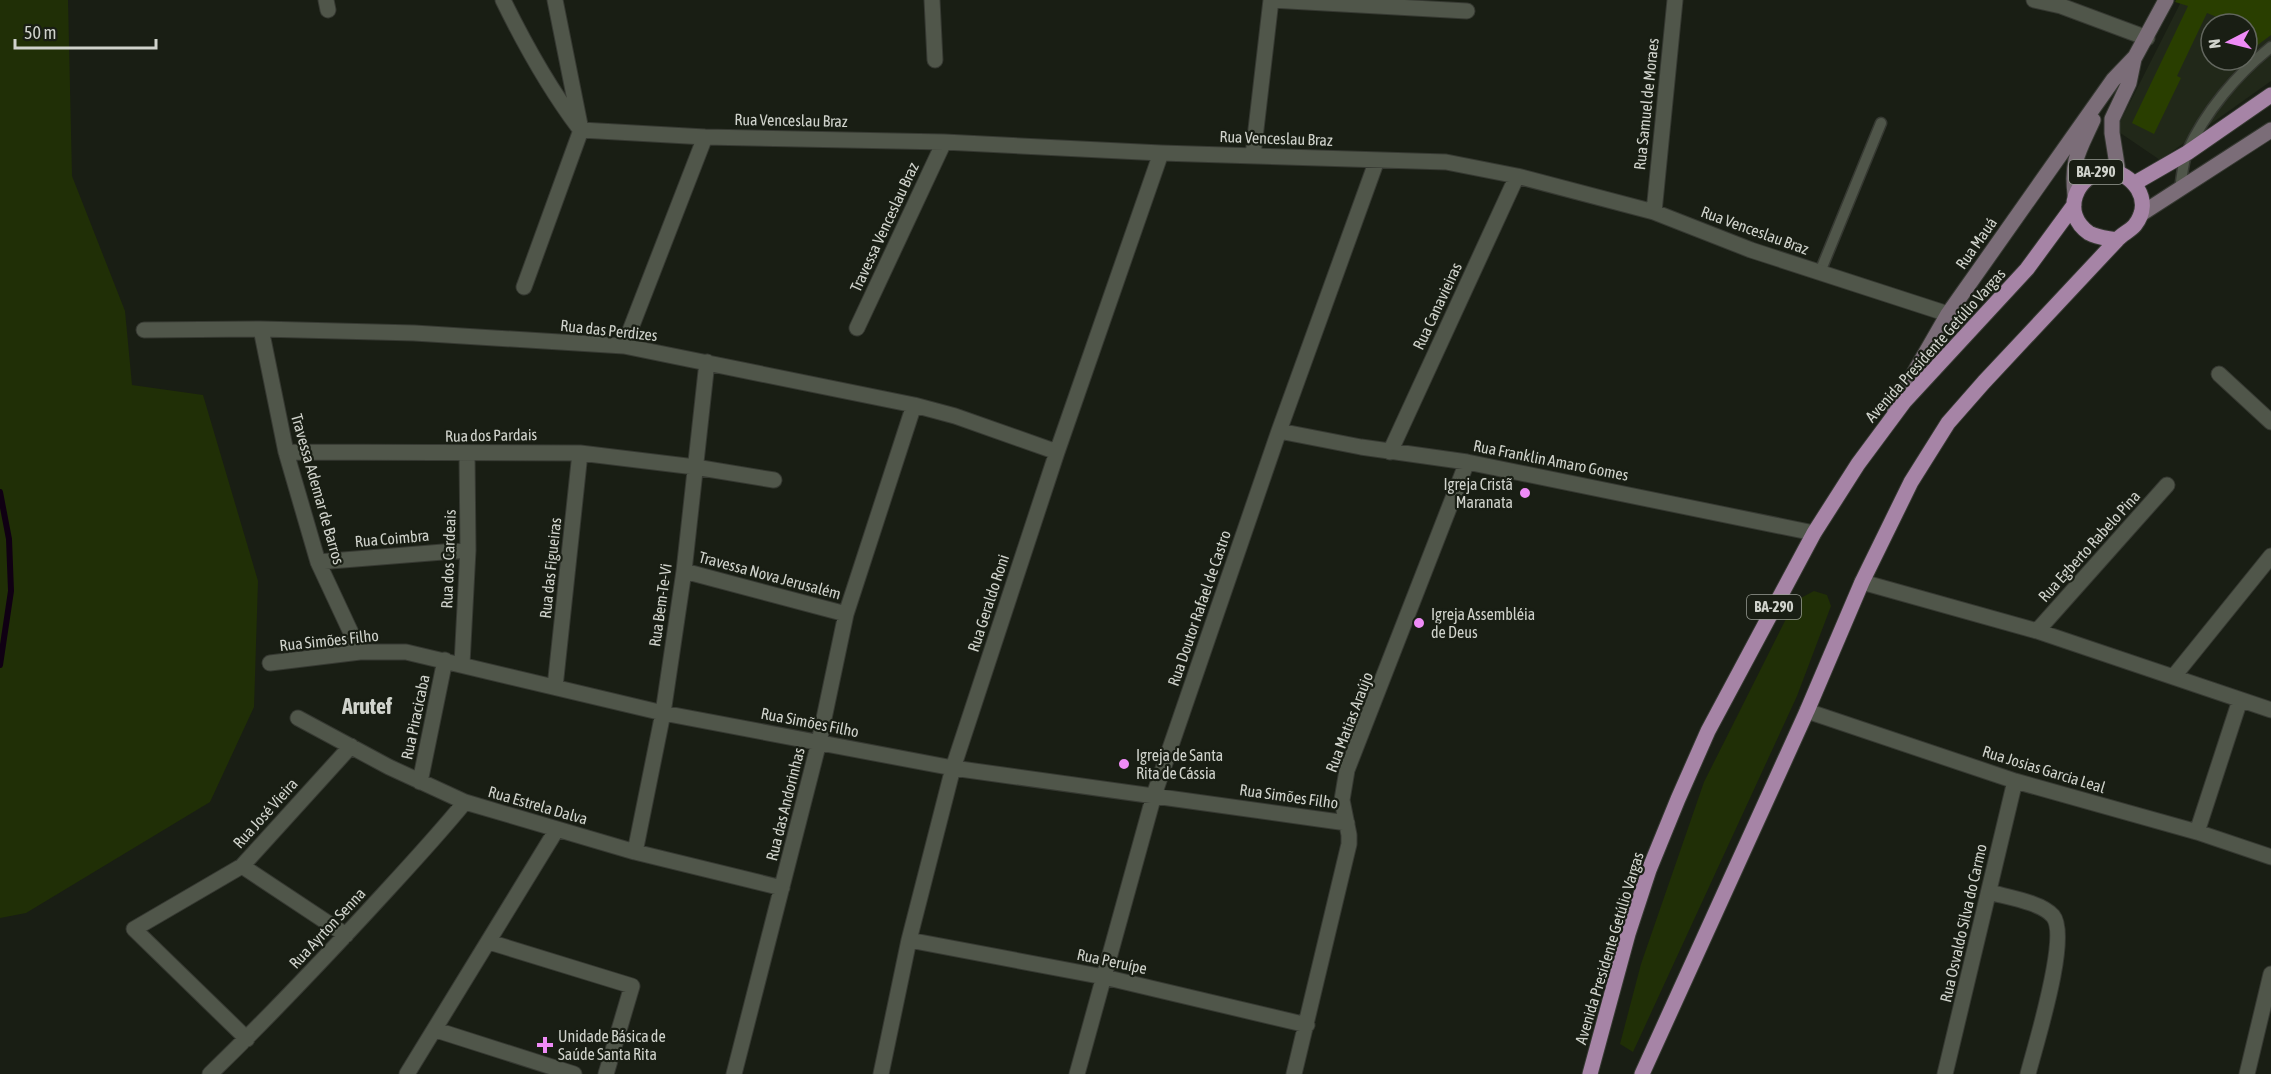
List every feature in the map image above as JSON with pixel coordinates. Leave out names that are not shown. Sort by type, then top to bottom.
[{"type":"main road","name":"BA-290","points":[[2135,183],[2187,153],[2271,94]]},
{"type":"main road","name":"BA-290","points":[[2117,240],[2089,233],[2076,216],[2075,200],[2080,185],[2087,177],[2097,172],[2118,171],[2127,176],[2140,192],[2141,214]]},
{"type":"main road","name":"Avenida Presidente Getúlio Vargas","points":[[1590,1074],[1628,934],[1649,870],[1678,799],[1708,731],[1814,533],[1879,434],[1904,402],[2027,269],[2075,200]]},
{"type":"main road","points":[[1642,1074],[1807,711],[1862,582],[1911,482],[1948,423],[2117,240],[2136,224],[2141,214]]},
{"type":"street","points":[[503,0],[519,33],[558,100],[581,130]]},
{"type":"street","points":[[524,287],[581,130],[555,0]]},
{"type":"street","points":[[932,0],[935,60]]},
{"type":"street","points":[[1253,156],[1271,0],[1467,11]]},
{"type":"street","name":"Rua Samuel de Moraes","points":[[1654,212],[1675,0]]},
{"type":"street","points":[[2034,0],[2061,6],[2147,38]]},
{"type":"street","name":"Rua Mauá","points":[[1879,434],[1948,314],[2113,80],[2135,57],[2166,0]]},
{"type":"street","name":"Rua Mauá","points":[[2118,171],[2112,119],[2129,83],[2135,57]]},
{"type":"street","name":"Rua Mauá","points":[[2075,200],[2073,172],[2076,157],[2113,80]]},
{"type":"street","name":"Rua Venceslau Braz","points":[[581,130],[705,137],[944,142],[1161,153],[1446,162],[1517,176],[1654,212],[1751,250],[1948,314]]},
{"type":"street","points":[[2141,214],[2271,130]]},
{"type":"street","points":[[624,346],[705,137]]},
{"type":"street","name":"Travessa Venceslau Braz","points":[[857,328],[944,142]]},
{"type":"street","name":"Rua Geraldo Roni","points":[[881,1074],[909,940],[952,768],[1057,452],[1161,153]]},
{"type":"street","name":"Rua Doutor Rafael de Castro","points":[[1077,1074],[1154,795],[1279,431],[1377,160]]},
{"type":"street","name":"Rua Canavieiras","points":[[1390,452],[1517,176]]},
{"type":"street","name":"Rua das Perdizes","points":[[144,330],[261,328],[414,333],[624,346],[914,405],[955,416],[1057,452]]},
{"type":"street","name":"Travessa Ademar de Barros","points":[[261,328],[286,452],[318,562],[360,652]]},
{"type":"street","name":"Rua Bem-Te-Vi","points":[[635,852],[663,712],[684,571],[707,362]]},
{"type":"street","points":[[2219,374],[2271,422]]},
{"type":"street","name":"Rua das Andorinhas","points":[[734,1074],[819,742],[846,614],[914,405]]},
{"type":"street","name":"Rua Franklin Amaro Gomes","points":[[1279,431],[1390,452],[1467,462],[1814,533]]},
{"type":"street","name":"Rua dos Pardais","points":[[286,452],[579,453],[695,467],[774,480]]},
{"type":"street","name":"Rua das Figueiras","points":[[555,687],[579,453]]},
{"type":"street","name":"Rua dos Cardeais","points":[[462,664],[468,550],[467,454]]},
{"type":"street","name":"Rua Matias Araújo","points":[[1294,1074],[1349,844],[1342,800],[1347,770],[1467,462]]},
{"type":"street","name":"Rua Egberto Rabelo Pina","points":[[2037,631],[2168,485]]},
{"type":"street","name":"Rua Coimbra","points":[[318,562],[468,550]]},
{"type":"street","points":[[2174,676],[2271,556]]},
{"type":"street","name":"Travessa Nova Jerusalém","points":[[684,571],[846,614]]},
{"type":"street","points":[[1862,582],[2037,631],[2271,710]]},
{"type":"street","name":"Rua Simões Filho","points":[[270,663],[360,652],[406,652],[663,712],[952,768],[1347,823]]},
{"type":"street","name":"Rua Piracicaba","points":[[420,782],[445,660]]},
{"type":"street","points":[[2197,832],[2240,700]]},
{"type":"street","name":"Rua Josias Garcia Leal","points":[[1807,711],[2015,781],[2197,832],[2271,857]]},
{"type":"street","name":"Rua Estrela Dalva","points":[[298,717],[420,782],[465,802],[635,852],[782,888]]},
{"type":"street","name":"Rua José Vieira","points":[[247,1039],[134,929],[242,866],[351,746]]},
{"type":"street","name":"Rua Osvaldo Silva do Carmo","points":[[1945,1074],[2015,781]]},
{"type":"street","name":"Rua Ayrton Senna","points":[[210,1074],[247,1039],[346,935],[438,835],[465,802]]},
{"type":"street","points":[[408,1074],[557,829]]},
{"type":"street","points":[[242,866],[346,935]]},
{"type":"street","points":[[1989,892],[2041,907],[2053,915],[2057,924],[2056,961],[2028,1074]]},
{"type":"street","name":"Rua Peruípe","points":[[909,940],[1104,977],[1307,1025]]},
{"type":"street","points":[[489,942],[632,986],[606,1074]]},
{"type":"street","points":[[2247,1074],[2267,1010],[2271,975]]},
{"type":"street","points":[[436,1030],[573,1074]]},
{"type":"lane","points":[[2180,188],[2187,153],[2219,101],[2253,61],[2271,47]]},
{"type":"lane","points":[[1820,272],[1881,123]]},
{"type":"shaded area","points":[[2182,0],[2271,0],[2271,81],[2160,160],[2116,130]]},
{"type":"green space","points":[[0,0],[68,0],[72,176],[125,311],[132,385],[203,395],[258,581],[254,707],[210,802],[26,913],[0,918]]},
{"type":"green space","points":[[1814,591],[1827,595],[1831,606],[1797,696],[1633,1052],[1620,1044],[1641,964],[1704,782],[1795,601]]},
{"type":"building","points":[[2176,0],[2271,0],[2271,35],[2259,44],[2259,12],[2199,12],[2199,30],[2177,76],[2181,78],[2154,134],[2132,123],[2188,6],[2175,2]]},
{"type":"waterway","points":[[0,492],[9,539],[11,591],[0,665]]},
{"type":"place","name":"Igreja Cristã Maranata","points":[[1525,493]]},
{"type":"place","name":"Igreja Assembléia de Deus","points":[[1419,623]]},
{"type":"place","name":"Igreja de Santa Rita de Cássia","points":[[1124,764]]},
{"type":"place","name":"Unidade Básica de Saúde Santa Rita","points":[[545,1045]]},
{"type":"district","name":"Arutef","points":[[367,706]]}]
